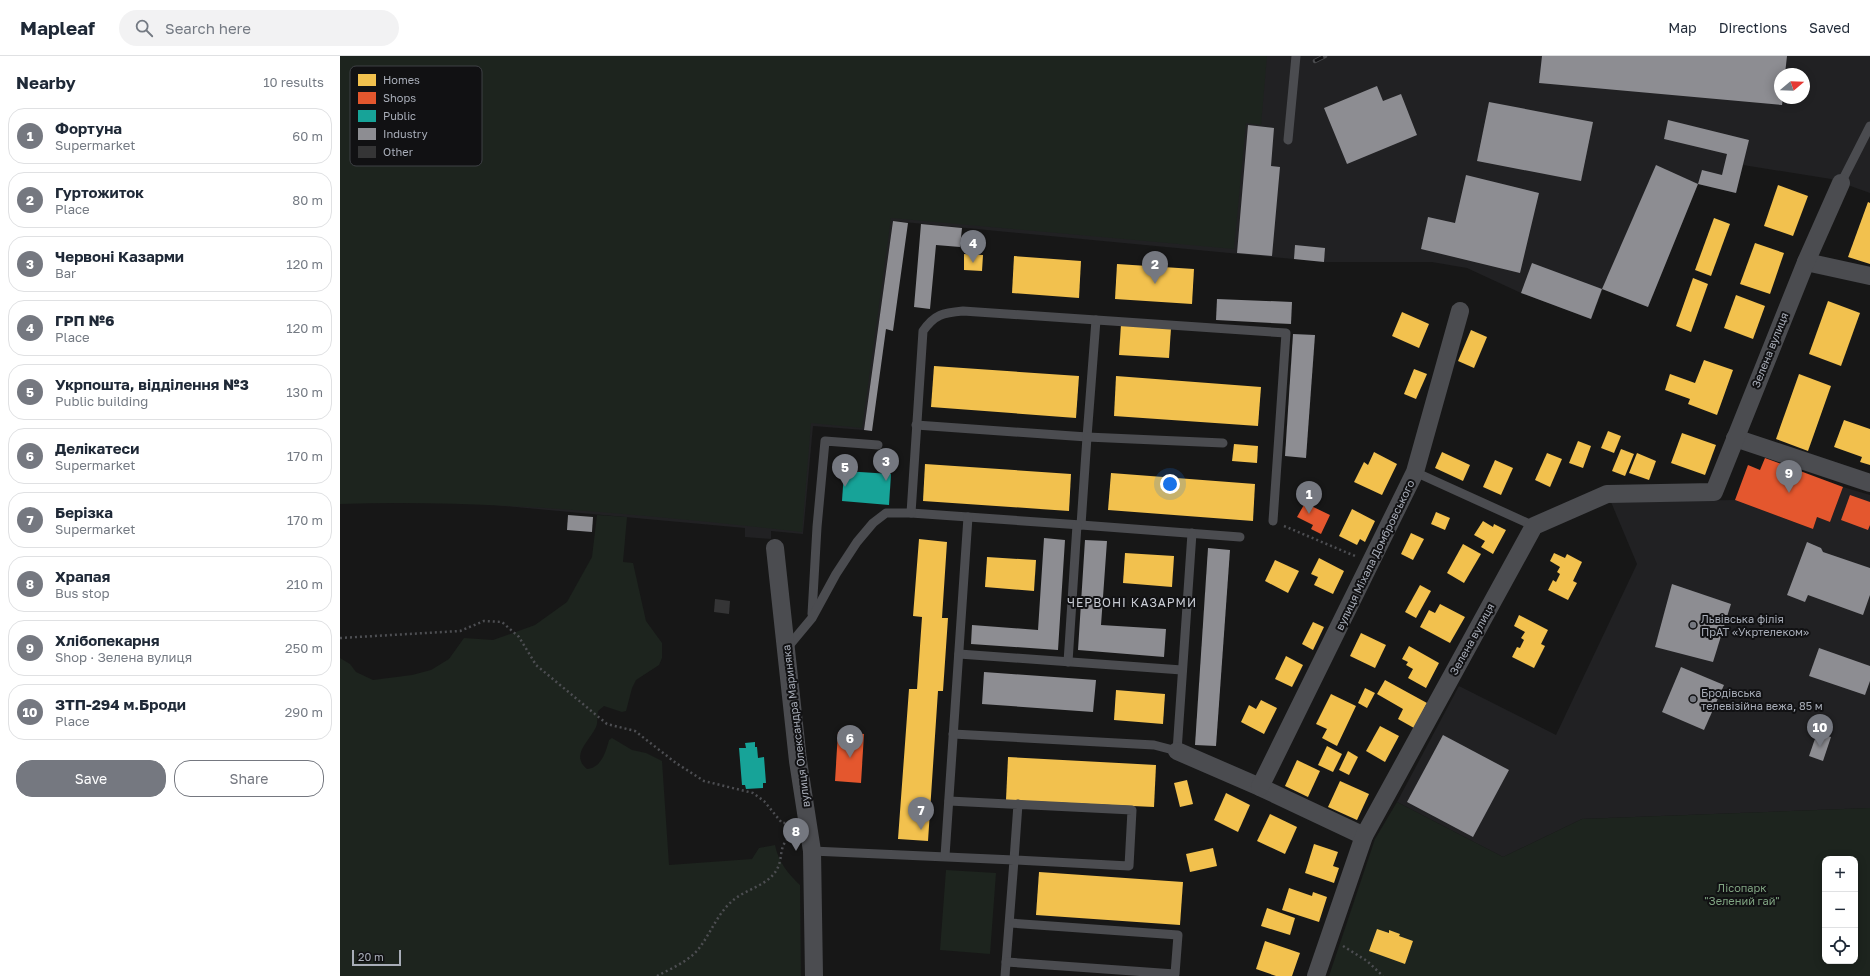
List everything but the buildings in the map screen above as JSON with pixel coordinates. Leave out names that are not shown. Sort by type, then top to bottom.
[{"type":"street","name":"Зелена вулиця","points":[[1316,976],[1364,836],[1534,526],[1607,494],[1714,492],[1806,262],[1841,184]]},
{"type":"street","points":[[1806,262],[1870,276]]},
{"type":"street","name":"вулиця Міхала Домбровського","points":[[1260,787],[1415,472],[1460,311]]},
{"type":"street","points":[[1735,438],[1870,483]]},
{"type":"street","name":"вулиця Олександра Мариняка","points":[[775,548],[798,761],[812,851],[814,976]]},
{"type":"street","points":[[1176,751],[1260,787],[1364,836]]},
{"type":"lane","points":[[1288,140],[1296,56]]},
{"type":"lane","points":[[1841,184],[1870,126]]},
{"type":"lane","points":[[911,513],[923,331],[934,318],[945,313],[963,311],[1286,333],[1273,521]]},
{"type":"lane","points":[[1068,662],[1088,437],[1096,320]]},
{"type":"lane","points":[[916,425],[1088,437],[1223,444]]},
{"type":"lane","points":[[812,618],[817,527],[825,441],[878,445]]},
{"type":"lane","points":[[1415,472],[1534,526]]},
{"type":"lane","points":[[787,648],[812,618],[840,568],[857,542],[873,523],[886,513],[911,513],[1240,536]]},
{"type":"lane","points":[[945,856],[968,517]]},
{"type":"lane","points":[[953,734],[1154,745],[1176,751],[1192,533]]},
{"type":"lane","points":[[959,654],[1182,670]]},
{"type":"lane","points":[[812,851],[945,856],[1130,866],[1132,810],[949,801]]},
{"type":"lane","points":[[1005,976],[1018,804]]},
{"type":"lane","points":[[1006,962],[1176,974],[1178,935],[1010,923]]},
{"type":"path","points":[[1273,521],[1370,563]]},
{"type":"path","points":[[340,638],[460,631],[484,621],[502,622],[519,637],[536,665],[607,724],[635,731],[676,763],[704,781],[753,794],[764,801],[782,824],[808,823]]},
{"type":"path","points":[[657,976],[688,959],[700,948],[725,909],[735,898],[763,883],[776,872],[783,842],[808,823]]},
{"type":"path","points":[[1329,937],[1366,961],[1383,976]]},
{"type":"shaded area","points":[[340,56],[1870,56],[1870,193],[1831,179],[1743,165],[1736,193],[1698,184],[1648,307],[1603,289],[1591,319],[1521,293],[1467,268],[1432,262],[1324,262],[893,221],[864,430],[813,426],[803,534],[771,531],[771,539],[745,537],[745,528],[340,491]]},
{"type":"shaded area","points":[[1843,487],[1870,495],[1870,808],[1582,819],[1503,857],[1397,802],[1459,686],[1556,735],[1637,564],[1611,502],[1735,500],[1813,529],[1817,517],[1830,522]]},
{"type":"green space","points":[[340,56],[1267,56],[1261,125],[1246,123],[1234,249],[891,218],[862,428],[811,423],[802,532],[629,514],[514,506],[398,503],[340,504]]},
{"type":"green space","points":[[597,515],[627,517],[623,562],[633,563],[646,621],[662,643],[662,658],[659,665],[636,680],[632,688],[626,711],[622,712],[604,706],[598,711],[596,727],[582,748],[580,759],[582,764],[587,769],[596,766],[602,759],[609,740],[612,738],[632,750],[646,753],[662,761],[669,865],[752,859],[759,848],[775,845],[778,856],[784,867],[800,885],[801,976],[340,976],[340,658],[350,664],[356,672],[373,680],[412,675],[431,670],[449,659],[464,638],[493,640],[535,625],[567,602],[592,557]]},
{"type":"green space","name":"Лісопарк \"Зелений гай\"","points":[[1397,802],[1503,857],[1582,819],[1870,808],[1870,976],[1329,976],[1375,839]]},
{"type":"green space","points":[[946,870],[996,873],[990,954],[940,950]]},
{"type":"railway","points":[[1315,61],[1325,56]]},
{"type":"place","name":"ГРП №6","points":[[973,263]]},
{"type":"place","name":"Гуртожиток","points":[[1155,284]]},
{"type":"place","name":"Червоні Казарми","points":[[886,481]]},
{"type":"place","name":"Укрпошта, відділення №3","points":[[845,487]]},
{"type":"place","name":"Хлібопекарня","points":[[1789,493]]},
{"type":"place","name":"Фортуна","points":[[1309,514]]},
{"type":"place","name":"Львівська філія ПрАТ «Укртелеком»","points":[[1693,625]]},
{"type":"place","name":"Бродівська телевізійна вежа, 85 м","points":[[1693,699]]},
{"type":"place","name":"ЗТП-294 м.Броди","points":[[1820,747]]},
{"type":"place","name":"Делікатеси","points":[[850,758]]},
{"type":"place","name":"Берізка","points":[[921,830]]},
{"type":"place","name":"Храпая","points":[[796,851]]},
{"type":"district","name":"ЧЕРВОНІ КАЗАРМИ","points":[[1132,603]]}]
